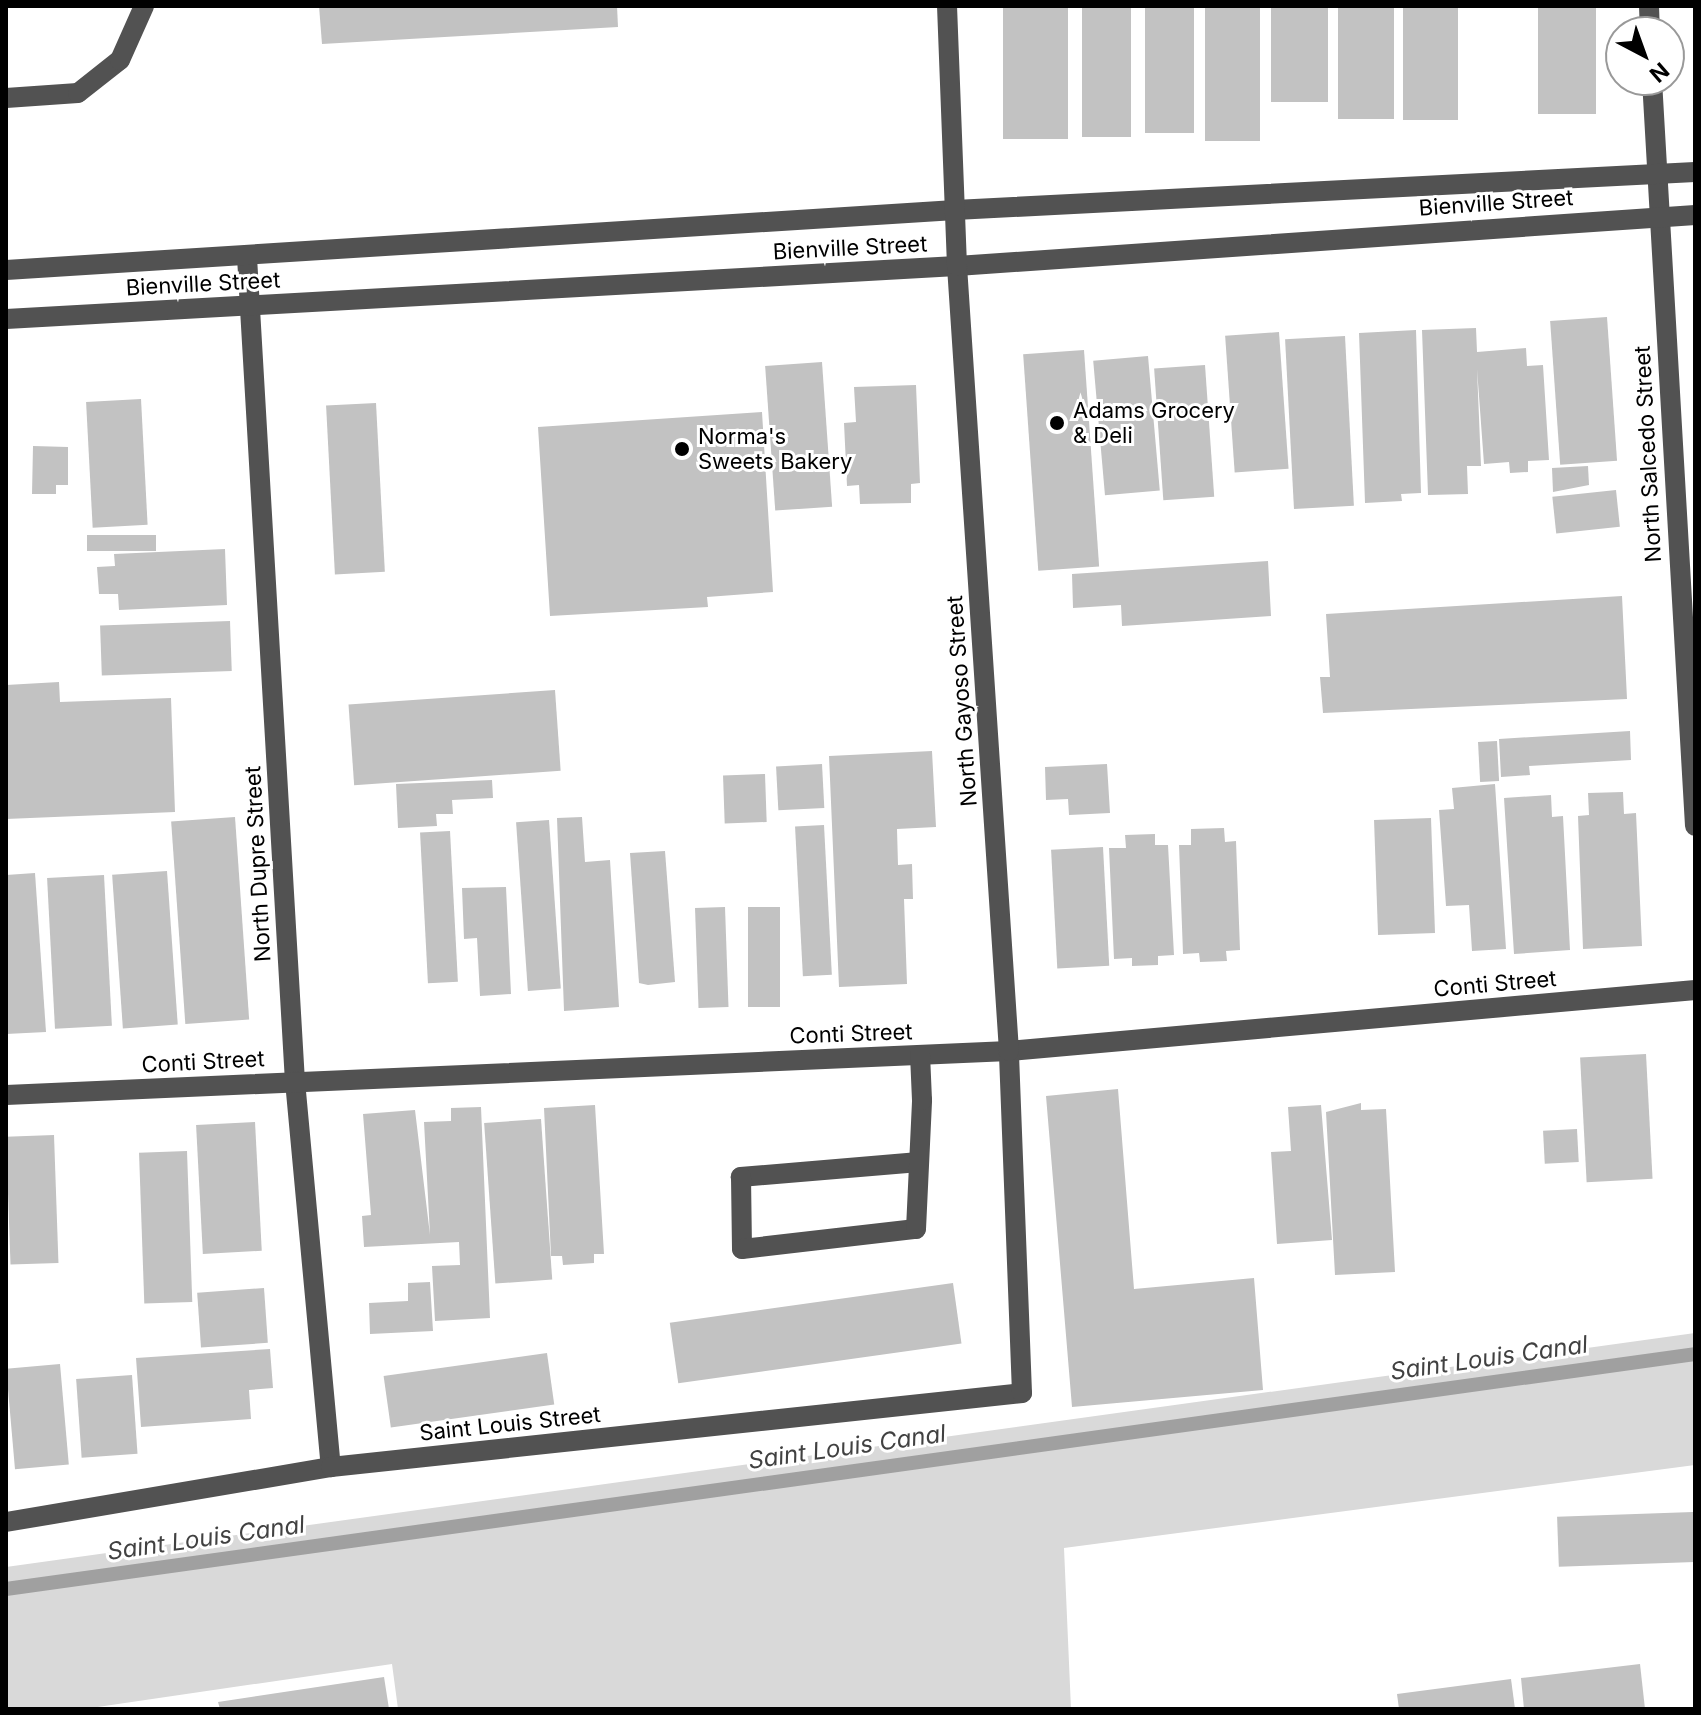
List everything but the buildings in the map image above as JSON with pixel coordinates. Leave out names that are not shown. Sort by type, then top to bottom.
[{"type":"street","points":[[6,98],[78,93],[120,60],[144,6]]},
{"type":"street","name":"North Gayoso Street","points":[[947,6],[957,266],[1009,1051],[1022,1393]]},
{"type":"street","name":"North Salcedo Street","points":[[1653,96],[1695,826]]},
{"type":"street","name":"Bienville Street","points":[[6,270],[955,210],[1695,172]]},
{"type":"street","name":"Bienville Street","points":[[6,319],[957,266],[1658,215],[1695,215]]},
{"type":"street","name":"North Dupre Street","points":[[247,257],[295,1081],[331,1467]]},
{"type":"street","name":"Conti Street","points":[[6,1095],[1009,1051],[1695,990]]},
{"type":"street","points":[[919,1162],[741,1177],[742,1249],[916,1229],[919,1162],[920,1055]]},
{"type":"street","name":"Saint Louis Street","points":[[6,1522],[331,1467],[1022,1393]]},
{"type":"shaded area","points":[[1695,1333],[1695,1465],[1064,1548],[1071,1709],[398,1709],[392,1664],[84,1709],[6,1709],[6,1567]]},
{"type":"waterway","name":"Saint Louis Canal","points":[[6,1589],[1695,1354]]},
{"type":"place","name":"Adams Grocery & Deli","points":[[1057,423]]},
{"type":"place","name":"Norma's Sweets Bakery","points":[[682,449]]}]
